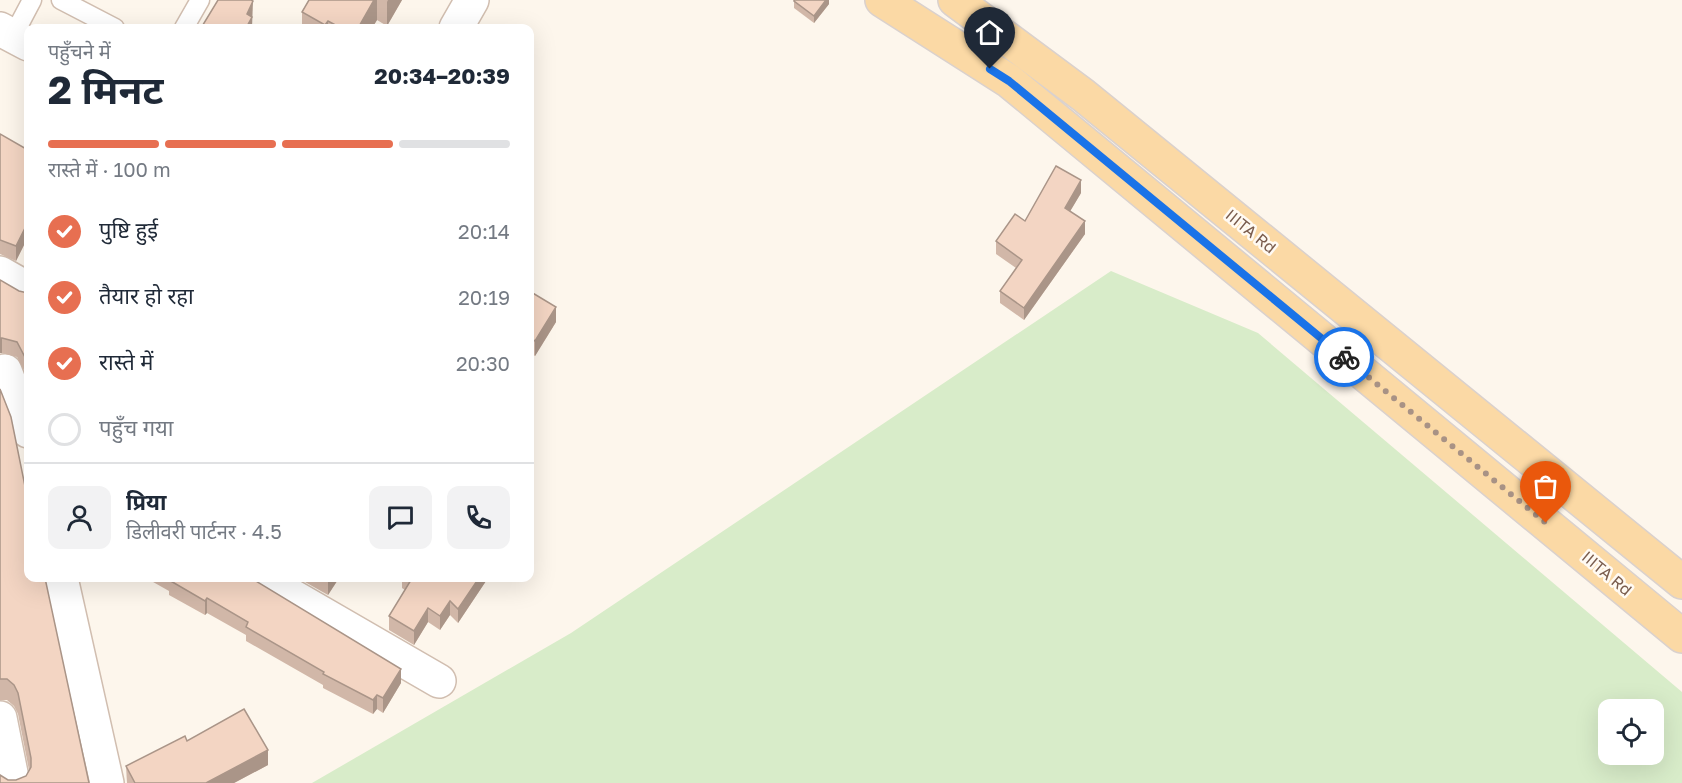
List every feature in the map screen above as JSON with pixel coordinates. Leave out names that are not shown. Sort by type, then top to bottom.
[{"type":"main road","name":"IIITA Rd","points":[[882,0],[1009,81],[1682,636]]},
{"type":"main road","name":"IIITA Rd","points":[[955,0],[1068,82],[1682,582]]},
{"type":"street","points":[[458,24],[472,0]]},
{"type":"street","points":[[0,273],[24,287]]},
{"type":"street","points":[[0,372],[5,371],[24,421]]},
{"type":"street","points":[[63,582],[107,783]]},
{"type":"street","points":[[268,582],[439,681]]},
{"type":"street","points":[[0,718],[13,783]]},
{"type":"lane","points":[[14,36],[32,0]]},
{"type":"lane","points":[[61,0],[107,24]]},
{"type":"lane","points":[[186,24],[200,0]]},
{"type":"green space","points":[[1111,271],[1258,333],[1682,692],[1682,783],[312,783],[571,633]]},
{"type":"building","points":[[218,0],[253,1],[247,14],[252,17],[248,24],[203,24]]},
{"type":"building","points":[[309,0],[374,0],[360,24],[334,24],[328,21],[323,24],[302,12]]},
{"type":"building","points":[[794,0],[826,0],[814,16]]},
{"type":"building","points":[[0,134],[24,148],[24,230],[16,246],[0,240]]},
{"type":"building","points":[[1056,166],[1081,180],[1065,208],[1085,221],[1024,308],[1000,291],[1022,260],[996,241],[1015,214],[1025,221]]},
{"type":"building","points":[[0,280],[24,292],[24,355],[17,342],[0,338]]},
{"type":"building","points":[[534,294],[556,307],[534,340]]},
{"type":"building","points":[[0,389],[11,417],[24,481],[24,582],[46,582],[89,783],[0,783],[0,775],[8,780],[26,776],[31,767],[31,758],[18,693],[7,679],[0,679]]},
{"type":"building","points":[[172,582],[258,582],[401,669],[383,698],[377,695],[373,700],[323,674],[324,672],[246,627],[248,622],[207,598],[205,601]]},
{"type":"building","points":[[410,582],[476,582],[458,609],[450,601],[440,616],[428,608],[414,631],[389,616]]},
{"type":"building","points":[[244,709],[268,750],[206,783],[135,783],[126,766],[185,736],[187,741]]},
{"type":"way so far","points":[[1344,357],[1546,523]]},
{"type":"route","points":[[990,69],[1009,81],[1344,357]]}]
